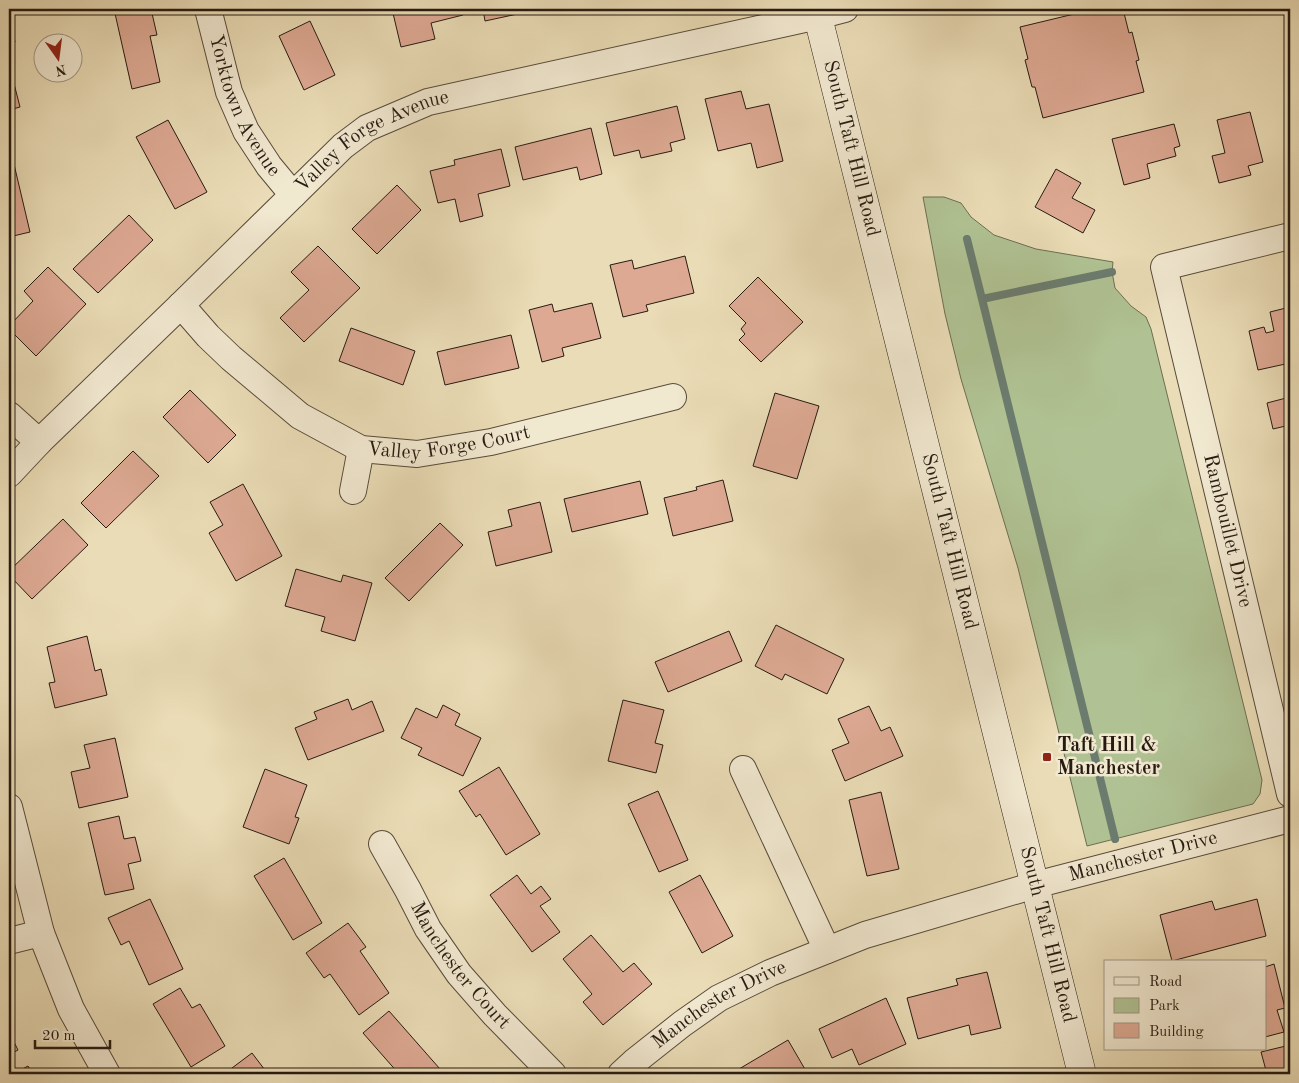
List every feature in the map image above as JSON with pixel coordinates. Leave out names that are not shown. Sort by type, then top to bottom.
[{"type":"main road","name":"South Taft Hill Road","points":[[817,12],[1082,1074]]},
{"type":"street","name":"Yorktown Avenue","points":[[208,9],[229,92],[246,131],[269,166],[293,195]]},
{"type":"street","name":"Valley Forge Avenue","points":[[9,474],[39,442],[181,306],[343,146],[367,128],[428,102],[817,12],[845,9]]},
{"type":"street","name":"Rambouillet Drive","points":[[1290,236],[1164,267],[1290,794]]},
{"type":"street","name":"Valley Forge Court","points":[[181,306],[230,358],[300,416],[361,449],[417,454],[491,442],[672,397]]},
{"type":"street","points":[[9,415],[39,442]]},
{"type":"street","points":[[354,491],[361,449]]},
{"type":"street","points":[[743,769],[826,950]]},
{"type":"street","points":[[9,807],[41,933],[71,1009],[107,1074]]},
{"type":"street","name":"Manchester Drive","points":[[621,1074],[682,1024],[720,998],[770,974],[865,935],[1035,885],[1290,819]]},
{"type":"street","name":"Manchester Court","points":[[382,844],[428,929],[460,974],[495,1015],[553,1074]]},
{"type":"street","points":[[9,941],[41,933]]},
{"type":"green space","points":[[923,197],[944,197],[961,203],[971,217],[994,235],[1036,249],[1113,262],[1112,272],[1115,288],[1131,306],[1146,317],[1151,329],[1262,780],[1260,794],[1253,804],[1087,846],[1018,568],[961,379],[945,314]]},
{"type":"building","points":[[114,9],[151,9],[157,35],[150,36],[160,82],[132,89]]},
{"type":"building","points":[[392,9],[462,9],[463,15],[431,23],[435,39],[401,47]]},
{"type":"building","points":[[483,9],[521,9],[522,13],[485,21]]},
{"type":"building","points":[[1095,9],[1123,9],[1129,33],[1132,32],[1139,60],[1136,61],[1144,92],[1043,118],[1035,87],[1032,87],[1025,60],[1028,59],[1020,27]]},
{"type":"building","points":[[9,16],[15,42],[9,44]]},
{"type":"building","points":[[310,21],[335,75],[304,90],[279,36]]},
{"type":"building","points":[[9,69],[20,107],[9,110]]},
{"type":"building","points":[[741,91],[746,109],[769,104],[783,161],[757,168],[751,143],[718,151],[705,99]]},
{"type":"building","points":[[677,106],[685,139],[670,143],[672,151],[641,158],[639,150],[614,156],[606,123]]},
{"type":"building","points":[[1250,112],[1263,162],[1248,166],[1251,175],[1219,183],[1212,156],[1225,153],[1217,120]]},
{"type":"building","points":[[168,120],[207,192],[175,209],[136,137]]},
{"type":"building","points":[[1174,124],[1180,146],[1174,148],[1176,156],[1147,164],[1150,178],[1124,185],[1112,139]]},
{"type":"building","points":[[591,128],[602,174],[580,180],[577,167],[523,180],[515,147]]},
{"type":"building","points":[[501,149],[510,186],[478,194],[483,216],[460,222],[455,199],[438,203],[430,171],[455,165],[454,160]]},
{"type":"building","points":[[13,160],[30,232],[9,237],[9,161]]},
{"type":"building","points":[[1056,169],[1081,183],[1072,198],[1095,210],[1083,233],[1035,207]]},
{"type":"building","points":[[397,185],[421,210],[377,254],[352,229]]},
{"type":"building","points":[[129,215],[153,240],[98,293],[73,269]]},
{"type":"building","points":[[318,246],[360,288],[304,342],[280,318],[309,290],[291,272]]},
{"type":"building","points":[[685,256],[694,293],[646,305],[648,311],[623,317],[610,265],[632,260],[634,269]]},
{"type":"building","points":[[48,267],[86,304],[36,356],[9,329],[9,326],[33,301],[24,291]]},
{"type":"building","points":[[758,277],[803,322],[761,362],[739,340],[745,334],[741,329],[746,323],[729,306]]},
{"type":"building","points":[[592,303],[601,338],[562,348],[564,356],[542,362],[529,310],[552,304],[554,312]]},
{"type":"building","points":[[1290,307],[1290,363],[1258,370],[1249,331],[1264,327],[1266,333],[1274,331],[1270,312]]},
{"type":"building","points":[[351,328],[415,351],[403,385],[339,361]]},
{"type":"building","points":[[511,335],[519,368],[445,385],[437,352]]},
{"type":"building","points":[[190,390],[236,435],[208,463],[163,417]]},
{"type":"building","points":[[775,393],[819,406],[797,479],[753,466]]},
{"type":"building","points":[[1290,397],[1290,425],[1273,429],[1267,403]]},
{"type":"building","points":[[133,451],[159,476],[106,528],[81,503]]},
{"type":"building","points":[[723,480],[733,521],[673,536],[664,498],[697,490],[696,487]]},
{"type":"building","points":[[640,481],[648,514],[572,532],[564,499]]},
{"type":"building","points":[[243,484],[282,556],[236,581],[209,533],[223,525],[210,502]]},
{"type":"building","points":[[540,502],[552,552],[496,566],[488,532],[512,526],[508,510]]},
{"type":"building","points":[[63,519],[88,545],[32,599],[9,575],[9,571]]},
{"type":"building","points":[[440,523],[463,545],[409,601],[385,578]]},
{"type":"building","points":[[296,569],[341,582],[343,575],[372,583],[355,641],[321,631],[325,617],[285,606]]},
{"type":"building","points":[[776,625],[844,659],[827,694],[785,674],[782,680],[755,666]]},
{"type":"building","points":[[729,631],[742,661],[668,692],[655,662]]},
{"type":"building","points":[[87,636],[95,671],[101,669],[107,695],[55,708],[49,683],[55,682],[47,647]]},
{"type":"building","points":[[348,699],[352,710],[372,701],[384,731],[308,760],[295,728],[317,719],[314,712]]},
{"type":"building","points":[[623,700],[664,710],[655,743],[663,745],[656,773],[608,761]]},
{"type":"building","points":[[443,705],[460,714],[455,725],[481,738],[463,776],[418,755],[422,748],[401,738],[416,708],[437,718]]},
{"type":"building","points":[[869,706],[881,731],[890,727],[903,756],[845,781],[832,750],[849,743],[838,719]]},
{"type":"building","points":[[115,738],[128,797],[79,808],[71,772],[90,768],[84,745]]},
{"type":"building","points":[[499,767],[540,834],[506,855],[480,814],[476,817],[459,791]]},
{"type":"building","points":[[265,769],[307,785],[295,817],[299,818],[289,844],[243,827]]},
{"type":"building","points":[[658,791],[688,860],[659,872],[628,804]]},
{"type":"building","points":[[881,792],[899,869],[867,876],[849,800]]},
{"type":"building","points":[[119,816],[124,839],[135,837],[141,861],[128,864],[134,889],[105,895],[88,823]]},
{"type":"building","points":[[284,858],[322,923],[293,940],[254,876]]},
{"type":"building","points":[[517,875],[531,894],[541,886],[551,899],[540,906],[560,932],[532,952],[490,895]]},
{"type":"building","points":[[700,875],[733,936],[702,953],[669,892]]},
{"type":"building","points":[[150,899],[183,969],[149,985],[129,941],[121,945],[108,918]]},
{"type":"building","points":[[1257,899],[1266,936],[1172,960],[1160,915],[1212,901],[1215,910]]},
{"type":"building","points":[[348,923],[366,947],[360,951],[389,993],[359,1015],[330,974],[324,978],[306,953]]},
{"type":"building","points":[[591,935],[623,972],[634,963],[652,984],[603,1025],[583,1002],[592,994],[563,959]]},
{"type":"building","points":[[1274,964],[1285,1008],[1277,1010],[1284,1032],[1266,1037],[1266,967]]},
{"type":"building","points":[[987,972],[1001,1028],[971,1035],[969,1025],[918,1039],[907,998],[958,985],[956,979]]},
{"type":"building","points":[[180,988],[192,1008],[200,1004],[225,1046],[191,1067],[153,1004]]},
{"type":"building","points":[[886,998],[906,1044],[859,1065],[852,1049],[832,1058],[819,1029]]},
{"type":"building","points":[[389,1011],[440,1069],[434,1074],[399,1074],[363,1033]]},
{"type":"building","points":[[9,1032],[18,1050],[9,1055]]},
{"type":"building","points":[[788,1040],[806,1071],[800,1074],[742,1074],[739,1069]]},
{"type":"building","points":[[1290,1045],[1290,1074],[1267,1074],[1261,1052]]},
{"type":"building","points":[[252,1053],[268,1074],[224,1074]]},
{"type":"building","points":[[28,1066],[33,1074],[13,1074]]},
{"type":"waterway","points":[[967,239],[982,299],[1112,272]]},
{"type":"waterway","points":[[982,299],[1115,839]]},
{"type":"place","name":"Taft Hill & Manchester","points":[[1047,757]]}]
